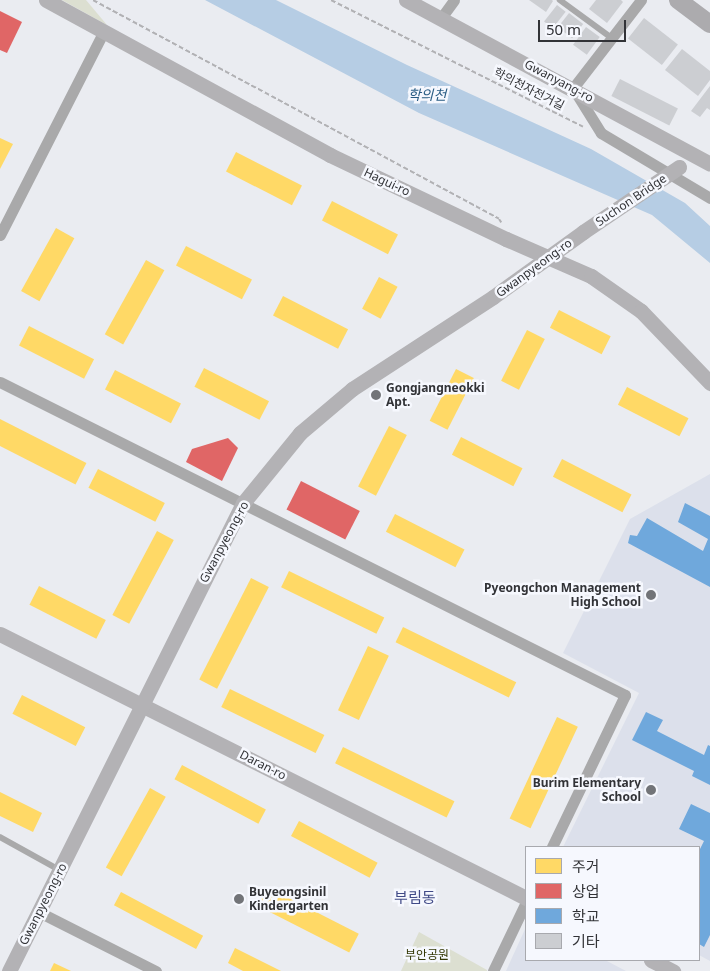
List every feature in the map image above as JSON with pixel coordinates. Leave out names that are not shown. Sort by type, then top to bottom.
[{"type":"main road","points":[[678,0],[710,24]]},
{"type":"street","name":"Hagui-ro","points":[[46,0],[330,155],[591,276],[641,310],[710,383]]},
{"type":"street","name":"Gwanyang-ro","points":[[406,0],[706,156]]},
{"type":"street","points":[[441,18],[454,0]]},
{"type":"street","points":[[641,0],[573,88],[601,133],[710,198]]},
{"type":"street","points":[[0,235],[104,32]]},
{"type":"street","name":"Suchon Bridge","points":[[583,232],[679,168],[706,156]]},
{"type":"street","name":"Gwanpyeong-ro","points":[[8,971],[243,503],[300,433],[352,390],[493,297],[583,232]]},
{"type":"street","points":[[0,382],[625,696],[552,846]]},
{"type":"street","name":"Daran-ro","points":[[0,634],[525,899]]},
{"type":"street","points":[[493,971],[525,902]]},
{"type":"street","points":[[39,912],[156,971]]},
{"type":"street","points":[[653,961],[673,971]]},
{"type":"lane","points":[[560,0],[612,38]]},
{"type":"lane","points":[[0,837],[60,870]]},
{"type":"path","points":[[93,0],[499,219],[506,238]]},
{"type":"path","name":"학의천자전거길","points":[[331,0],[586,129]]},
{"type":"shaded area","points":[[710,474],[710,961],[700,956],[700,846],[563,846],[639,693],[563,653],[630,519]]},
{"type":"shaded area","points":[[525,929],[525,961],[607,961],[626,971],[506,971]]},
{"type":"green space","points":[[62,0],[86,0],[107,25]]},
{"type":"green space","name":"부안공원","points":[[419,932],[487,970],[487,971],[401,971]]},
{"type":"water","name":"학의천","points":[[205,0],[276,0],[407,65],[591,149],[685,203],[710,226],[710,263],[652,215],[419,113]]},
{"type":"building: 주거","points":[[0,138],[13,144],[0,169]]},
{"type":"building: 주거","points":[[236,152],[302,186],[292,205],[226,172]]},
{"type":"building: 주거","points":[[332,201],[398,235],[388,254],[322,221]]},
{"type":"building: 주거","points":[[56,228],[74,238],[39,301],[21,291]]},
{"type":"building: 주거","points":[[186,246],[252,280],[242,299],[176,266]]},
{"type":"building: 주거","points":[[146,260],[164,270],[123,345],[105,334]]},
{"type":"building: 주거","points":[[379,277],[398,287],[381,319],[362,309]]},
{"type":"building: 주거","points":[[283,296],[348,329],[338,349],[273,316]]},
{"type":"building: 주거","points":[[559,310],[611,336],[602,354],[550,328]]},
{"type":"building: 주거","points":[[29,326],[94,359],[84,379],[19,346]]},
{"type":"building: 주거","points":[[527,330],[545,339],[519,390],[501,381]]},
{"type":"building: 주거","points":[[204,368],[269,401],[260,420],[194,387]]},
{"type":"building: 주거","points":[[456,369],[474,378],[447,430],[430,421]]},
{"type":"building: 주거","points":[[115,370],[181,404],[171,423],[105,390]]},
{"type":"building: 주거","points":[[627,387],[688,418],[679,436],[618,405]]},
{"type":"building: 주거","points":[[0,419],[86,463],[76,484],[0,446]]},
{"type":"building: 주거","points":[[389,426],[407,435],[376,496],[358,487]]},
{"type":"building: 주거","points":[[461,437],[522,468],[513,486],[452,455]]},
{"type":"building: 주거","points":[[562,459],[631,494],[622,512],[553,477]]},
{"type":"building: 주거","points":[[98,469],[165,503],[155,522],[88,488]]},
{"type":"building: 주거","points":[[395,514],[464,549],[455,567],[386,532]]},
{"type":"building: 주거","points":[[157,531],[174,540],[129,624],[112,615]]},
{"type":"building: 주거","points":[[289,571],[384,617],[376,634],[281,587]]},
{"type":"building: 주거","points":[[251,578],[269,587],[217,689],[199,680]]},
{"type":"building: 주거","points":[[39,586],[106,620],[96,639],[29,605]]},
{"type":"building: 주거","points":[[403,627],[516,682],[509,698],[396,642]]},
{"type":"building: 주거","points":[[368,646],[389,656],[359,720],[338,710]]},
{"type":"building: 주거","points":[[230,689],[324,735],[316,753],[221,707]]},
{"type":"building: 주거","points":[[22,695],[85,727],[76,746],[12,714]]},
{"type":"building: 주거","points":[[557,717],[578,727],[531,828],[510,819]]},
{"type":"building: 주거","points":[[343,747],[454,801],[447,818],[335,763]]},
{"type":"building: 주거","points":[[182,765],[266,810],[258,824],[174,779]]},
{"type":"building: 주거","points":[[150,788],[166,797],[122,876],[106,868]]},
{"type":"building: 주거","points":[[0,792],[42,813],[33,832],[0,816]]},
{"type":"building: 주거","points":[[299,821],[378,863],[370,878],[291,836]]},
{"type":"building: 주거","points":[[267,887],[359,934],[349,952],[257,906]]},
{"type":"building: 주거","points":[[121,892],[203,936],[196,949],[114,905]]},
{"type":"building: 주거","points":[[235,948],[281,971],[243,971],[228,963]]},
{"type":"building: 주거","points":[[54,963],[71,971],[50,971]]},
{"type":"building: 상업","points":[[0,11],[22,22],[7,53],[0,50]]},
{"type":"building: 상업","points":[[228,438],[238,448],[222,481],[186,462],[192,449]]},
{"type":"building: 상업","points":[[301,481],[360,511],[345,539],[286,510]]},
{"type":"building: 학교","points":[[685,503],[710,516],[710,587],[628,543],[630,535],[637,536],[647,518],[703,551],[708,539],[678,522]]},
{"type":"building: 학교","points":[[646,712],[663,720],[657,731],[704,755],[708,745],[710,746],[710,785],[692,776],[694,771],[632,740]]},
{"type":"building: 학교","points":[[691,804],[710,813],[710,935],[704,947],[700,945],[700,849],[704,841],[679,829]]},
{"type":"building: 기타","points":[[529,0],[552,0],[553,1],[546,12]]},
{"type":"building: 기타","points":[[596,0],[621,0],[623,2],[607,23],[589,9]]},
{"type":"building: 기타","points":[[557,5],[566,12],[553,28],[544,22]]},
{"type":"building: 기타","points":[[569,13],[583,24],[572,38],[558,27]]},
{"type":"building: 기타","points":[[644,18],[678,44],[662,65],[628,38]]},
{"type":"building: 기타","points":[[586,27],[600,37],[587,55],[573,45]]},
{"type":"building: 기타","points":[[682,49],[710,71],[710,80],[698,96],[665,70]]},
{"type":"building: 기타","points":[[620,79],[678,109],[669,125],[611,96]]},
{"type":"building: 기타","points":[[710,86],[710,110],[707,108],[700,117],[691,111]]},
{"type":"place","name":"Gongjangneokki Apt.","points":[[376,395]]},
{"type":"place","name":"Pyeongchon Management High School","points":[[651,595]]},
{"type":"place","name":"Burim Elementary School","points":[[651,790]]},
{"type":"place","name":"Buyeongsinil Kindergarten","points":[[239,899]]},
{"type":"district","name":"부림동","points":[[415,898]]}]
